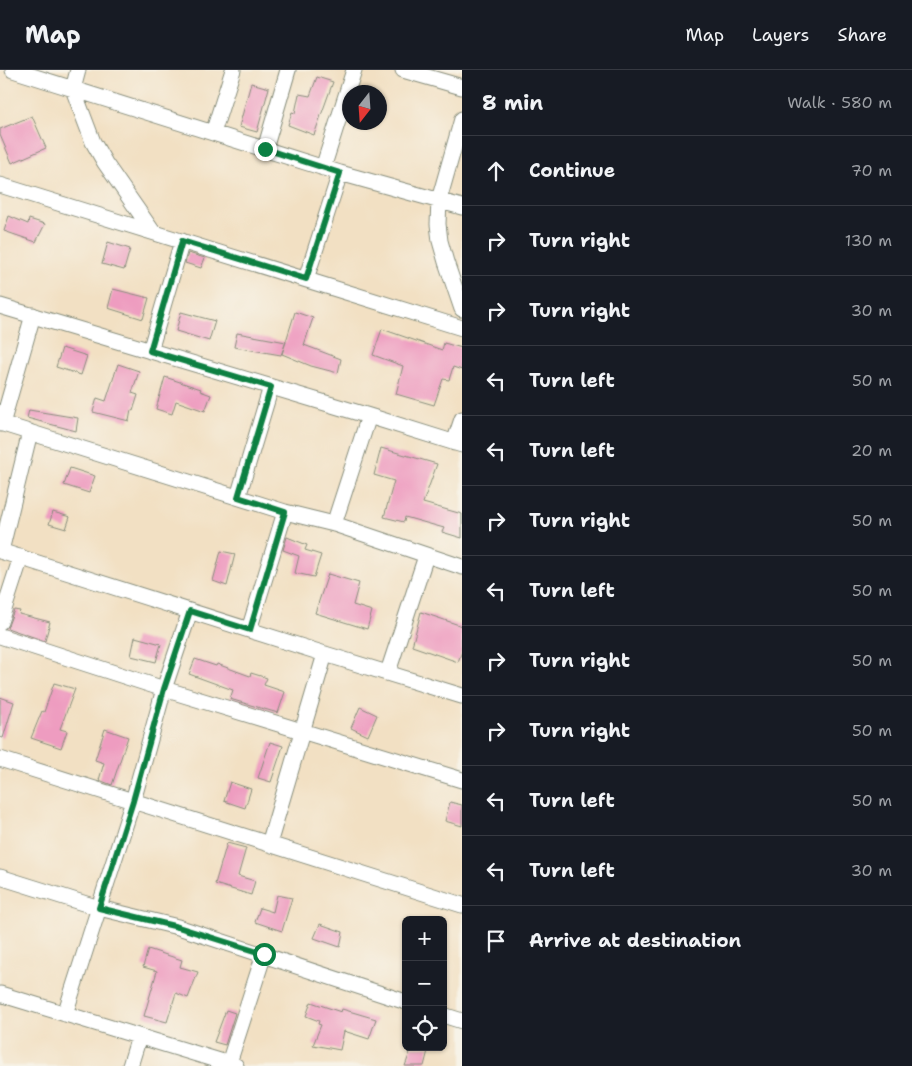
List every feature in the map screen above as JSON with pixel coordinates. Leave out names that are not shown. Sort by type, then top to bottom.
[{"type":"street","points":[[14,70],[323,168],[462,207]]},
{"type":"street","points":[[78,70],[73,89],[93,142],[105,163],[153,232]]},
{"type":"street","points":[[213,133],[233,70]]},
{"type":"street","points":[[265,149],[288,70]]},
{"type":"street","points":[[323,168],[354,70]]},
{"type":"street","points":[[403,70],[462,87]]},
{"type":"street","points":[[462,119],[439,200],[438,224],[440,241],[462,309]]},
{"type":"street","points":[[306,279],[340,173]]},
{"type":"street","points":[[0,184],[462,328]]},
{"type":"street","points":[[150,351],[182,241]]},
{"type":"street","points":[[0,306],[458,444],[462,419]]},
{"type":"street","points":[[33,315],[1,424],[285,512],[334,524],[462,567]]},
{"type":"street","points":[[238,497],[271,387]]},
{"type":"street","points":[[334,524],[369,416]]},
{"type":"street","points":[[30,432],[0,551],[462,696]]},
{"type":"street","points":[[250,630],[285,512]]},
{"type":"street","points":[[388,672],[426,556]]},
{"type":"street","points":[[0,622],[21,557]]},
{"type":"street","points":[[65,1014],[133,801],[164,689],[190,611]]},
{"type":"street","points":[[0,636],[164,689],[462,780]]},
{"type":"street","points":[[269,844],[325,654]]},
{"type":"street","points":[[0,759],[462,905]]},
{"type":"street","points":[[0,877],[99,908],[178,927],[402,1001]]},
{"type":"street","points":[[0,994],[231,1065],[264,954]]},
{"type":"street","points":[[447,1016],[462,1021]]},
{"type":"street","points":[[130,1066],[139,1037]]},
{"type":"building","points":[[317,77],[333,82],[314,135],[288,125],[292,112],[295,113],[299,94],[310,96]]},
{"type":"building","points":[[251,83],[269,88],[257,132],[239,127]]},
{"type":"building","points":[[32,116],[46,148],[12,163],[0,135],[0,129]]},
{"type":"building","points":[[9,216],[28,224],[29,219],[45,224],[36,242],[4,231]]},
{"type":"building","points":[[108,242],[130,249],[124,270],[102,264]]},
{"type":"building","points":[[188,253],[205,258],[201,268],[185,263]]},
{"type":"building","points":[[113,289],[149,298],[143,319],[108,308]]},
{"type":"building","points":[[181,312],[215,321],[209,341],[176,331]]},
{"type":"building","points":[[295,312],[313,318],[304,345],[341,359],[338,373],[311,366],[282,354]]},
{"type":"building","points":[[382,329],[442,350],[444,343],[462,348],[462,370],[453,367],[449,380],[443,379],[434,405],[396,394],[403,366],[373,355]]},
{"type":"building","points":[[237,333],[286,342],[281,355],[234,347]]},
{"type":"building","points":[[62,348],[87,356],[81,375],[56,367]]},
{"type":"building","points":[[118,364],[139,371],[132,393],[138,395],[133,411],[131,410],[129,421],[93,412],[97,398],[106,401]]},
{"type":"building","points":[[165,377],[201,389],[200,391],[211,395],[205,411],[176,401],[172,414],[156,409]]},
{"type":"building","points":[[29,410],[78,418],[76,431],[27,418]]},
{"type":"building","points":[[381,448],[437,464],[423,503],[462,514],[462,538],[442,532],[444,528],[405,517],[404,522],[384,517],[394,481],[374,475]]},
{"type":"building","points":[[70,468],[95,476],[89,493],[64,485]]},
{"type":"building","points":[[53,512],[70,517],[66,529],[49,524]]},
{"type":"building","points":[[287,537],[307,545],[305,550],[321,555],[314,577],[295,573],[299,556],[283,550]]},
{"type":"building","points":[[221,551],[235,554],[227,586],[213,581]]},
{"type":"building","points":[[328,574],[359,583],[353,605],[372,611],[367,629],[315,613]]},
{"type":"building","points":[[14,610],[20,611],[19,614],[50,622],[45,641],[7,628]]},
{"type":"building","points":[[421,612],[462,626],[462,651],[458,662],[412,646]]},
{"type":"building","points":[[135,637],[161,644],[156,662],[131,656]]},
{"type":"building","points":[[195,659],[216,666],[217,664],[250,676],[251,673],[267,678],[264,685],[285,692],[278,713],[230,699],[233,690],[189,674]]},
{"type":"building","points":[[54,683],[75,689],[60,729],[67,731],[61,748],[31,738],[42,711],[44,712]]},
{"type":"building","points":[[0,697],[14,702],[3,738],[0,737]]},
{"type":"building","points":[[360,707],[377,715],[368,736],[351,728]]},
{"type":"building","points":[[105,729],[128,737],[112,785],[99,780],[104,763],[95,760]]},
{"type":"building","points":[[270,742],[283,746],[271,782],[258,778]]},
{"type":"building","points":[[230,782],[251,789],[245,808],[224,801]]},
{"type":"building","points":[[450,802],[462,805],[462,826],[445,821]]},
{"type":"building","points":[[227,843],[246,848],[238,876],[255,881],[251,895],[215,884]]},
{"type":"building","points":[[277,895],[292,898],[282,931],[255,922],[260,908],[273,912]]},
{"type":"building","points":[[320,924],[343,932],[340,947],[314,938]]},
{"type":"building","points":[[148,949],[182,960],[180,967],[198,972],[188,998],[176,993],[167,1022],[144,1016],[157,971],[143,967]]},
{"type":"building","points":[[311,1002],[341,1012],[342,1009],[376,1019],[369,1039],[344,1031],[340,1050],[313,1045],[321,1025],[318,1024],[319,1021],[306,1016]]},
{"type":"building","points":[[226,1010],[235,1013],[225,1045],[214,1042]]},
{"type":"building","points":[[411,1051],[428,1051],[424,1066],[405,1066]]},
{"type":"route","points":[[264,954],[178,927],[99,908],[133,801],[164,689],[190,611],[250,630],[285,512],[238,497],[271,387],[150,351],[182,241],[306,279],[340,173],[265,149]]}]
